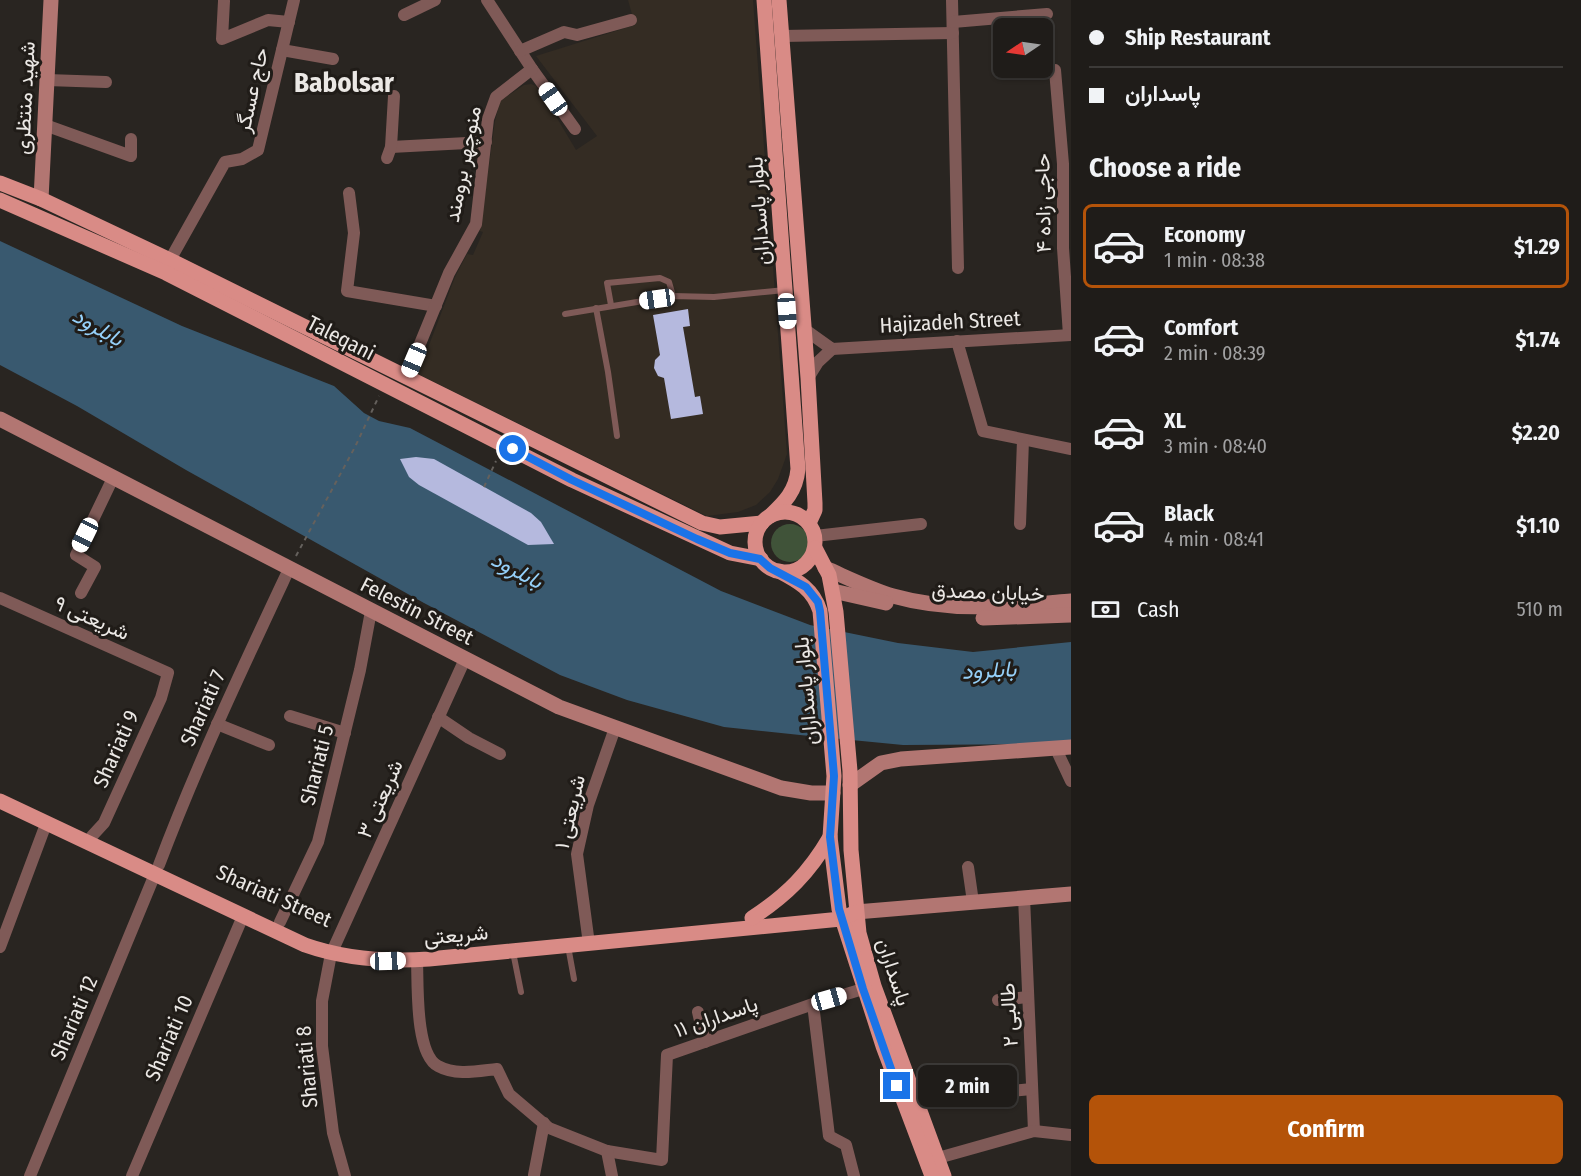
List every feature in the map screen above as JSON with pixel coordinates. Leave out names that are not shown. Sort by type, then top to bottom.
[{"type":"main road","name":"شهید منتظری","points":[[41,199],[51,0]]},
{"type":"main road","name":"بلوار پاسداران","points":[[764,0],[798,476],[790,495],[766,520]]},
{"type":"main road","name":"بلوار پاسداران","points":[[779,0],[808,378],[815,503],[813,536],[833,591],[850,778]]},
{"type":"main road","name":"Taleqani","points":[[0,183],[41,199],[170,260],[702,523],[731,527],[766,520]]},
{"type":"main road","points":[[34,214],[41,199]]},
{"type":"main road","name":"Taleqani","points":[[0,200],[166,273],[572,480],[730,553],[760,559]]},
{"type":"main road","name":"Felestin Street","points":[[0,419],[559,707],[781,788],[811,793],[833,793]]},
{"type":"main road","points":[[789,512],[798,515],[813,536],[810,560],[791,572],[770,568],[760,559],[755,541],[757,532],[766,520],[779,513],[789,512]]},
{"type":"main road","points":[[730,553],[735,551],[737,542],[736,534],[731,527]]},
{"type":"main road","name":"خیابان مصدق","points":[[825,568],[895,597],[943,605],[989,608],[1071,601]]},
{"type":"main road","name":"بلوار پاسداران","points":[[778,571],[806,587],[818,602],[834,776],[833,793]]},
{"type":"main road","name":"خیابان مصدق","points":[[833,591],[940,615],[990,618],[1071,615]]},
{"type":"main road","points":[[850,778],[881,763],[901,759],[1064,748]]},
{"type":"main road","name":"پاسداران","points":[[850,778],[851,850],[859,933],[874,986],[944,1176]]},
{"type":"main road","name":"Shariati Street","points":[[0,790],[157,870],[280,922],[333,950],[416,951],[588,939],[752,918],[840,914]]},
{"type":"main road","name":"پاسداران","points":[[833,793],[830,837],[840,914],[863,989],[932,1176]]},
{"type":"main road","name":"شریعتی","points":[[0,801],[46,824],[157,870],[243,916],[305,945],[378,960],[417,960],[513,951],[568,945],[588,939],[840,914]]},
{"type":"main road","points":[[752,918],[777,902],[805,875],[830,837]]},
{"type":"main road","points":[[840,914],[1071,894]]},
{"type":"street","name":"حاج عسگر","points":[[170,260],[225,162],[242,159],[258,150],[294,0]]},
{"type":"street","points":[[404,15],[435,0]]},
{"type":"street","points":[[487,0],[575,129]]},
{"type":"street","points":[[952,0],[958,268]]},
{"type":"street","points":[[224,1],[222,39],[268,20],[289,22]]},
{"type":"street","points":[[782,36],[953,28],[1047,14]]},
{"type":"street","points":[[520,51],[564,32],[577,35],[630,20]]},
{"type":"street","points":[[282,50],[333,59]]},
{"type":"street","name":"منوچهر برومند","points":[[406,378],[449,273],[476,224],[489,119],[496,97],[532,69]]},
{"type":"street","name":"حاجی زاده ۴","points":[[1055,70],[1063,164],[1063,248],[1070,335]]},
{"type":"street","points":[[47,80],[106,82]]},
{"type":"street","points":[[394,96],[389,152],[486,142]]},
{"type":"street","points":[[45,125],[131,156],[131,139]]},
{"type":"street","points":[[350,193],[354,233],[347,291],[436,306]]},
{"type":"street","points":[[804,329],[832,349],[818,362],[808,378]]},
{"type":"street","name":"Hajizadeh Street","points":[[832,349],[1070,335]]},
{"type":"street","points":[[957,341],[983,431],[1071,449]]},
{"type":"street","points":[[1020,524],[1023,440]]},
{"type":"street","points":[[81,593],[95,567],[76,555],[113,477]]},
{"type":"street","points":[[813,536],[921,524]]},
{"type":"street","name":"Shariati 7","points":[[157,870],[180,808],[289,569]]},
{"type":"street","name":"Shariati 9","points":[[0,598],[168,673],[160,698],[104,823],[92,836]]},
{"type":"street","name":"Shariati 5","points":[[280,922],[318,843],[360,670],[371,611]]},
{"type":"street","name":"شریعتی ۳","points":[[333,950],[465,659]]},
{"type":"street","points":[[290,716],[345,733]]},
{"type":"street","points":[[438,717],[469,738],[500,754]]},
{"type":"street","points":[[217,724],[269,745]]},
{"type":"street","name":"شریعتی ۱","points":[[588,939],[577,854],[588,805],[615,728]]},
{"type":"street","points":[[1064,748],[1071,782]]},
{"type":"street","points":[[0,947],[46,824]]},
{"type":"street","points":[[968,867],[973,902]]},
{"type":"street","name":"Shariati 12","points":[[30,1176],[157,870]]},
{"type":"street","name":"طالبی ۲","points":[[1024,897],[1034,1131]]},
{"type":"street","name":"Shariati 10","points":[[132,1176],[243,916]]},
{"type":"street","name":"Shariati 8","points":[[333,950],[322,1001],[322,1046],[333,1133],[345,1176]]},
{"type":"street","points":[[417,960],[419,1018],[427,1054],[437,1066],[465,1073],[497,1069],[509,1094],[549,1128],[607,1151],[612,1176]]},
{"type":"street","name":"پاسداران ۱۱","points":[[607,1151],[662,1160],[667,1054],[863,989]]},
{"type":"street","points":[[998,1000],[1028,996]]},
{"type":"street","points":[[813,1004],[830,1136],[846,1145],[854,1176]]},
{"type":"street","points":[[698,1012],[705,1042]]},
{"type":"street","points":[[999,1092],[1032,1089]]},
{"type":"street","points":[[534,1175],[544,1123]]},
{"type":"street","points":[[938,1158],[1034,1131],[1071,1135]]},
{"type":"street","points":[[333,1176],[341,1157]]},
{"type":"lane","points":[[610,305],[607,283],[660,278],[669,282],[673,296]]},
{"type":"lane","points":[[566,314],[673,296],[714,297],[786,290]]},
{"type":"lane","points":[[596,308],[617,436]]},
{"type":"lane","points":[[568,945],[574,979]]},
{"type":"lane","points":[[513,951],[521,992]]},
{"type":"path","points":[[300,548],[376,402]]},
{"type":"path","points":[[484,487],[496,462]]},
{"type":"shaded area","points":[[628,0],[753,0],[787,454],[778,479],[770,492],[756,505],[738,512],[707,516],[418,374],[455,277],[467,254],[473,255],[483,232],[480,231],[495,121],[500,101],[524,85],[531,84],[536,86],[545,98],[576,150],[597,136],[536,56],[635,25]]},
{"type":"green space","points":[[790,524],[804,529],[809,543],[804,557],[790,562],[776,557],[771,543],[776,529]]},
{"type":"water","name":"بابلرود","points":[[0,241],[182,326],[334,386],[364,413],[379,421],[410,428],[721,591],[810,625],[898,643],[973,652],[1071,642],[1071,740],[1052,744],[903,745],[724,727],[627,700],[560,675],[424,603],[186,470],[77,406],[0,365]]},
{"type":"building","points":[[688,309],[690,326],[683,327],[695,397],[700,396],[703,414],[671,419],[664,378],[658,376],[654,368],[655,360],[660,355],[653,315]]},
{"type":"building","points":[[416,457],[434,459],[531,513],[541,522],[554,544],[528,545],[419,485],[409,477],[400,459]]},
{"type":"district","name":"Babolsar","points":[[344,83]]},
{"type":"route","points":[[513,449],[572,480],[697,539],[730,553],[760,559],[770,568],[806,587],[818,602],[834,776],[830,837],[839,909],[863,989],[897,1086]]}]
